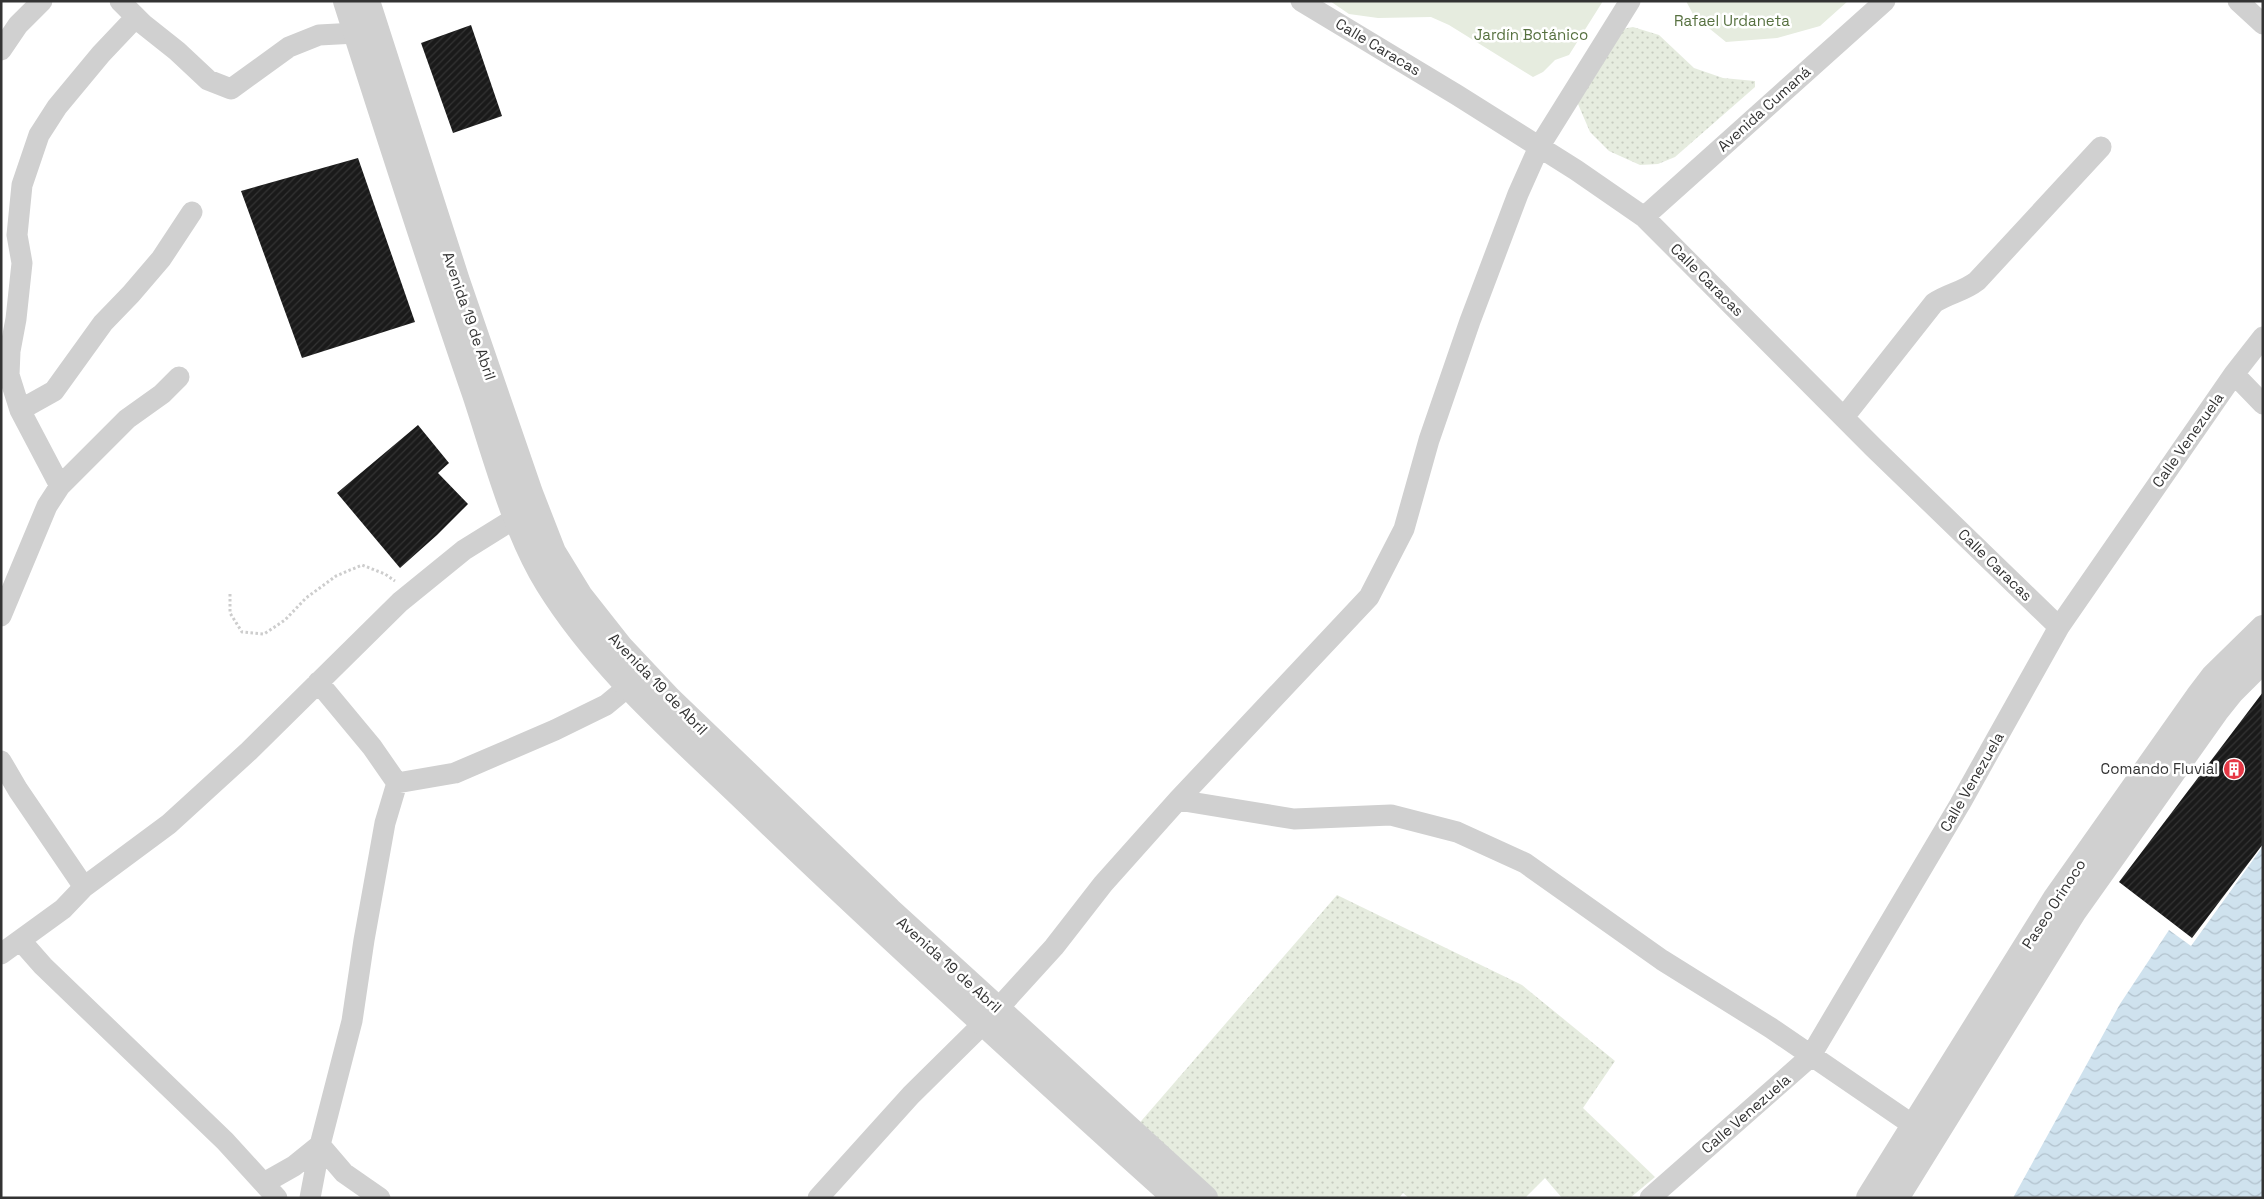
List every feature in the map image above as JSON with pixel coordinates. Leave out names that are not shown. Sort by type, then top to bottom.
[{"type":"street","points":[[1,23],[40,1]]},
{"type":"street","points":[[1,50],[18,25],[40,1]]},
{"type":"street","points":[[120,1],[208,80],[231,89],[289,47],[319,35],[356,33]]},
{"type":"street","name":"Avenida 19 de Abril","points":[[346,1],[438,288],[518,517],[535,561],[547,583],[587,638],[629,686],[868,918],[991,1016],[1205,1198]]},
{"type":"street","name":"Avenida 19 de Abril","points":[[367,1],[457,281],[530,493],[552,552],[564,572],[614,640],[669,699],[889,910],[991,1016],[1176,1198]]},
{"type":"street","name":"Calle Caracas","points":[[1301,1],[1457,95],[1644,217],[1844,417],[2059,627]]},
{"type":"street","points":[[818,1198],[911,1095],[991,1016],[1054,947],[1103,884],[1178,800],[1369,597],[1404,529],[1429,440],[1470,321],[1518,194],[1539,147],[1630,1]]},
{"type":"street","name":"Avenida Cumaná","points":[[1644,217],[1885,1]]},
{"type":"street","points":[[2238,1],[2263,24]]},
{"type":"street","points":[[60,486],[20,410],[5,371],[10,352],[8,326],[22,263],[17,235],[22,185],[39,135],[70,89],[136,17]]},
{"type":"street","points":[[1844,417],[1934,303],[1948,294],[1967,289],[1977,281],[2101,147]]},
{"type":"street","points":[[20,410],[54,391],[102,323],[131,294],[161,259],[192,212]]},
{"type":"street","name":"Calle Venezuela","points":[[1650,1198],[1810,1057],[1960,804],[2059,627],[2234,374],[2263,337]]},
{"type":"street","points":[[2234,374],[2263,404]]},
{"type":"street","points":[[1,616],[47,506],[60,486],[127,419],[162,394],[179,377]]},
{"type":"street","points":[[1,954],[62,909],[84,887],[169,824],[249,751],[411,593],[464,550],[518,517]]},
{"type":"street","name":"Paseo Orinoco","points":[[1896,1198],[1924,1132],[2056,898],[2214,676],[2263,628]]},
{"type":"street","name":"Paseo Orinoco","points":[[1869,1198],[1924,1132],[2074,911],[2216,711],[2263,660]]},
{"type":"street","points":[[318,682],[372,747],[398,783]]},
{"type":"street","points":[[398,783],[455,773],[555,730],[606,705],[629,686]]},
{"type":"street","points":[[1,761],[18,790],[84,887]]},
{"type":"street","points":[[310,1198],[320,1145],[352,1021],[384,833],[398,783]]},
{"type":"street","points":[[1178,800],[1294,819],[1391,815],[1457,832],[1525,863],[1662,960],[1771,1028],[1810,1057],[1924,1132]]},
{"type":"street","points":[[21,941],[43,966],[225,1141],[270,1190],[294,1166],[320,1145]]},
{"type":"street","points":[[320,1145],[344,1173],[380,1198]]},
{"type":"path","points":[[230,594],[230,613],[242,632],[264,634],[285,620],[306,598],[336,576],[362,565],[385,574],[411,593]]},
{"type":"green space","name":"Jardín Botánico","points":[[1330,1],[1603,1],[1569,55],[1555,60],[1543,72],[1533,77],[1449,25],[1431,17],[1378,18],[1349,14]]},
{"type":"green space","name":"Rafael Urdaneta","points":[[1686,1],[1848,1],[1820,26],[1777,38],[1726,42],[1694,16]]},
{"type":"green space","points":[[1633,27],[1659,35],[1694,68],[1723,78],[1755,81],[1755,87],[1675,157],[1658,164],[1640,165],[1609,151],[1590,132],[1575,97],[1611,31]]},
{"type":"green space","points":[[1337,895],[1522,985],[1615,1061],[1583,1108],[1655,1177],[1630,1198],[1562,1198],[1545,1178],[1525,1198],[1409,1198],[1403,1193],[1399,1198],[1209,1198],[1136,1127]]},
{"type":"water","points":[[2263,846],[2263,1198],[2013,1198],[2120,1004],[2169,930],[2191,946]]},
{"type":"building","points":[[471,25],[502,116],[453,133],[421,43]]},
{"type":"building","points":[[358,158],[415,322],[302,358],[241,191]]},
{"type":"building","points":[[418,425],[449,463],[438,473],[468,504],[400,568],[337,493]]},
{"type":"building","name":"Comando Fluvial","points":[[2263,692],[2263,844],[2192,938],[2119,882]]},
{"type":"place","name":"Comando Fluvial","points":[[2234,769]]}]
